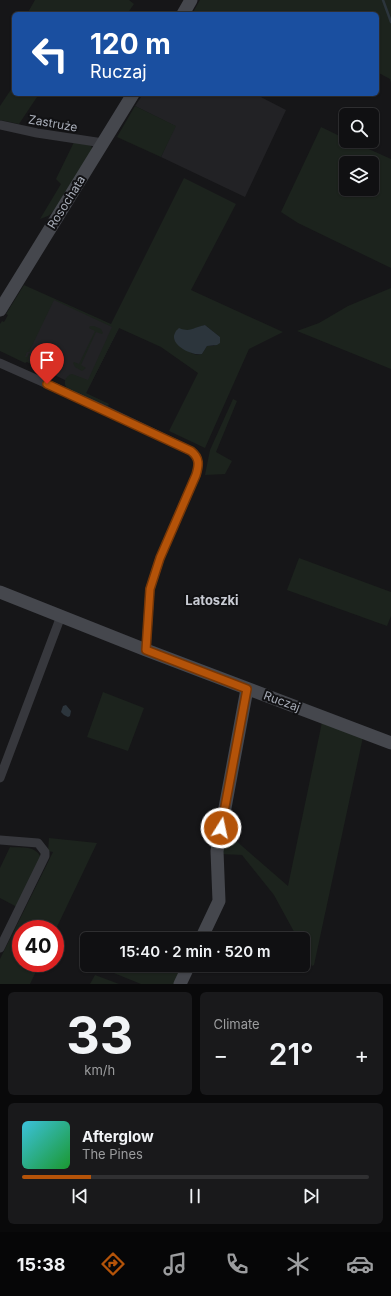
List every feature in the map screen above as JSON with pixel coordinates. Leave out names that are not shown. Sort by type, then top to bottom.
[{"type":"street","points":[[184,12],[191,0]]},
{"type":"street","name":"Rosochata","points":[[0,310],[132,96]]},
{"type":"street","name":"Zastruże","points":[[0,125],[37,133],[103,143]]},
{"type":"street","points":[[0,363],[99,407],[191,451],[197,458],[199,464],[196,475],[163,551],[150,589],[146,650]]},
{"type":"street","name":"Ruczaj","points":[[0,592],[247,689],[391,742]]},
{"type":"street","points":[[0,778],[61,616]]},
{"type":"street","points":[[204,932],[219,901],[217,851],[247,689]]},
{"type":"street","points":[[0,840],[38,843],[45,852],[44,860],[0,948]]},
{"type":"street","points":[[180,984],[186,972]]},
{"type":"shaded area","points":[[35,0],[129,0],[134,4],[128,12],[28,12]]},
{"type":"shaded area","points":[[200,0],[391,0],[391,83],[390,79],[379,73],[379,12],[193,12]]},
{"type":"shaded area","points":[[12,88],[12,96],[38,96],[19,124],[0,120],[0,106]]},
{"type":"shaded area","points":[[142,96],[259,96],[286,110],[245,197],[161,157],[175,126],[135,106]]},
{"type":"shaded area","points":[[135,106],[176,126],[161,157],[117,137]]},
{"type":"shaded area","points":[[321,127],[339,136],[339,148],[367,148],[391,159],[391,268],[298,223],[281,212]]},
{"type":"shaded area","points":[[75,140],[90,142],[92,149],[55,210],[48,216],[40,219],[61,184],[56,179]]},
{"type":"shaded area","points":[[184,178],[236,204],[191,290],[283,332],[249,349],[205,448],[169,431],[198,373],[161,347],[119,328],[86,393],[109,404],[108,406],[68,389],[65,385],[65,380],[72,374],[88,380],[112,327],[54,300],[29,352],[27,352],[25,357],[27,357],[29,353],[28,361],[42,369],[0,351],[0,324],[2,321],[4,322],[8,315],[6,314],[24,285],[111,324]],"holes":[[[205,325],[220,337],[214,346],[207,346],[202,354],[197,355],[191,353],[180,329],[189,330]]]},
{"type":"shaded area","points":[[27,287],[119,328],[86,393],[67,381],[0,349]]},
{"type":"shaded area","points":[[391,288],[391,369],[297,331],[319,323],[348,306]]},
{"type":"shaded area","points":[[205,325],[220,337],[220,343],[217,345],[207,346],[202,354],[194,354],[184,350],[177,344],[174,336],[179,328],[189,330]]},
{"type":"shaded area","points":[[90,326],[101,329],[103,333],[96,332],[81,365],[86,368],[82,371],[75,367],[73,363],[79,364],[95,331],[89,328]]},
{"type":"shaded area","points":[[233,399],[237,401],[216,452],[232,461],[225,474],[205,475],[210,450]]},
{"type":"shaded area","points":[[299,558],[391,592],[391,616],[387,626],[287,590]]},
{"type":"shaded area","points":[[103,692],[144,708],[128,751],[87,737]]},
{"type":"shaded area","points":[[66,705],[71,711],[70,716],[68,717],[61,712],[63,706]]},
{"type":"shaded area","points":[[322,722],[363,737],[314,965],[312,966],[310,962],[310,932],[294,932],[274,895],[242,855],[221,854],[226,832],[288,886]]},
{"type":"shaded area","points":[[49,838],[97,843],[60,920],[19,920],[53,852],[48,851]]},
{"type":"shaded area","points":[[10,847],[24,847],[32,849],[39,854],[41,858],[17,907],[0,898],[0,868]]},
{"type":"shaded area","points":[[12,935],[12,972],[36,972],[30,984],[0,984],[0,959]]},
{"type":"shaded area","points":[[111,972],[182,972],[176,984],[141,984]]},
{"type":"shaded area","points":[[95,975],[119,984],[90,984]]},
{"type":"waterway","points":[[383,0],[391,22]]},
{"type":"district","name":"Latoszki","points":[[212,600]]},
{"type":"route","points":[[47,384],[191,451],[197,458],[199,464],[196,475],[160,558],[150,589],[146,650],[247,689],[221,828]]}]
